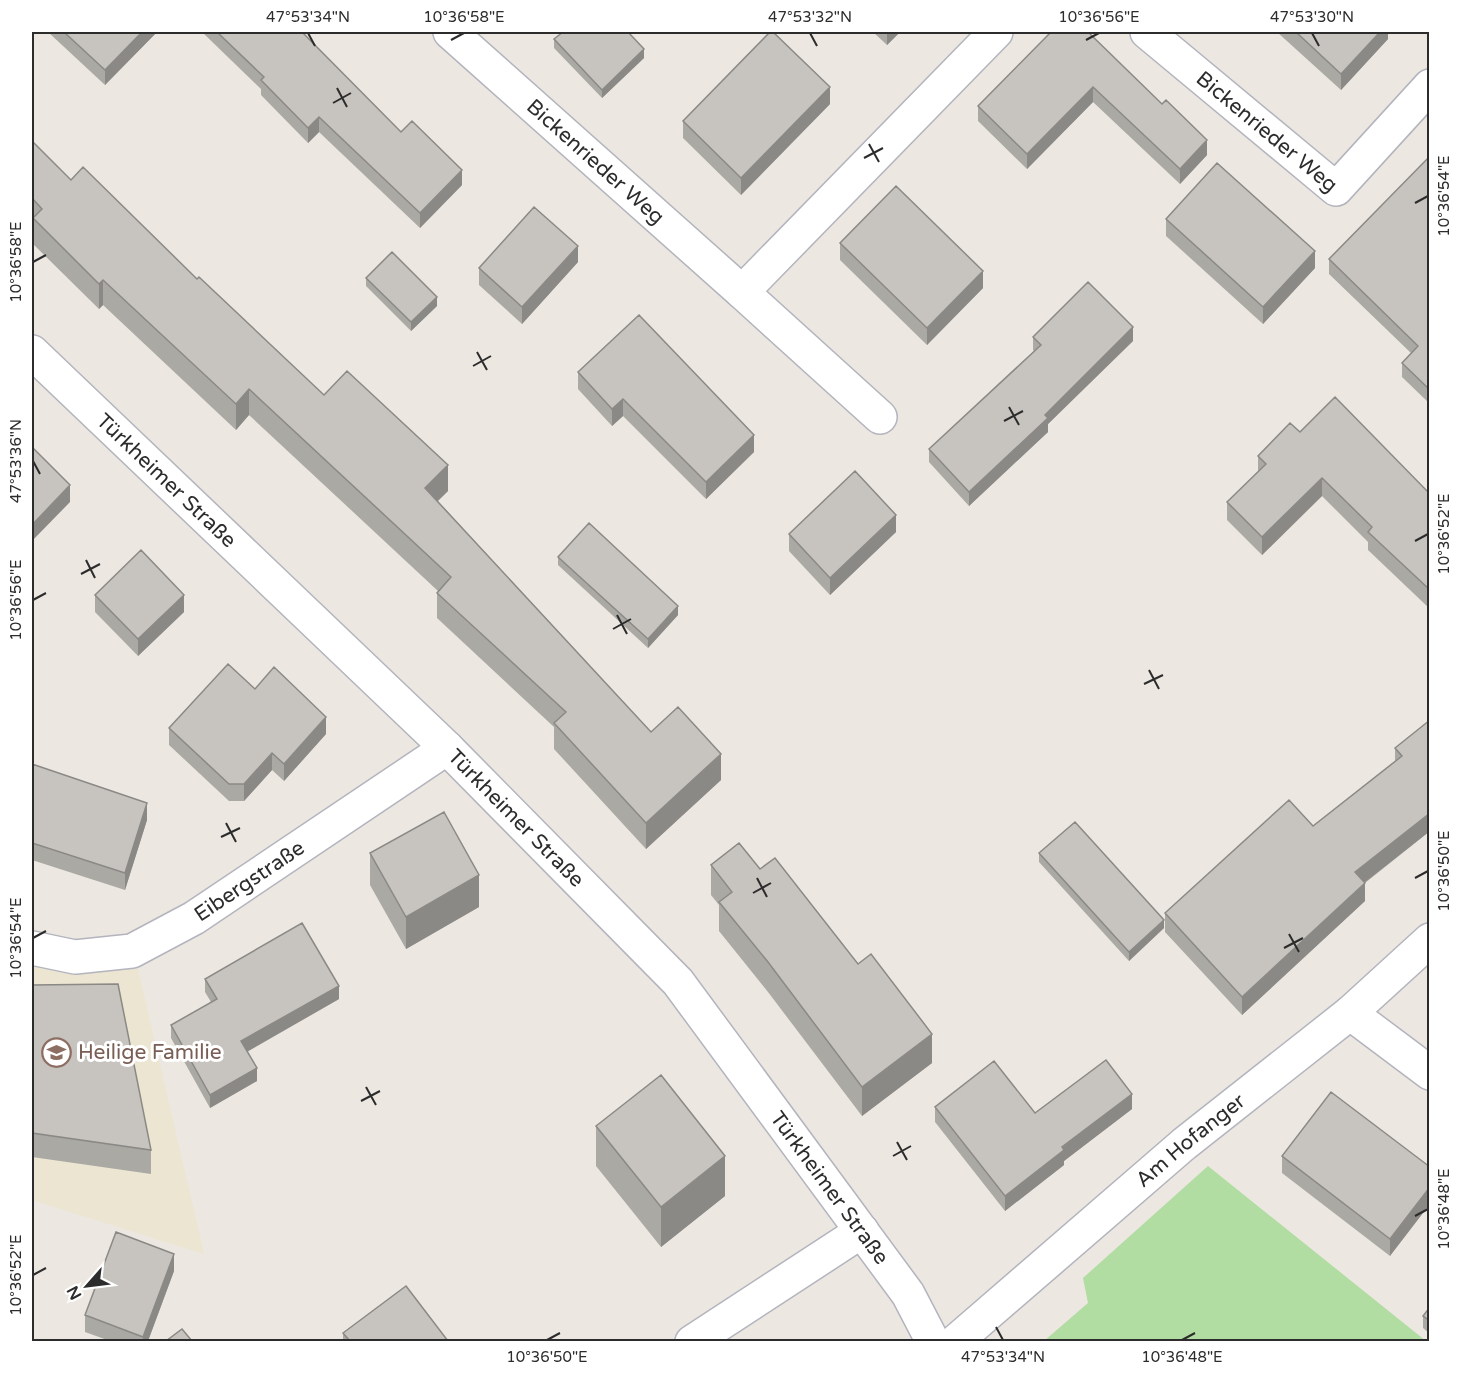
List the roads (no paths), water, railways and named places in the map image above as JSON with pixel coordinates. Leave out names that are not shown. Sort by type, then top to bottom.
[{"type":"street","name":"Bickenrieder Weg","points":[[450,32],[880,417]]},
{"type":"street","points":[[742,292],[996,32]]},
{"type":"street","name":"Bickenrieder Weg","points":[[1147,32],[1336,189],[1430,86]]},
{"type":"street","name":"Türkheimer Straße","points":[[32,352],[447,748],[678,982],[908,1294],[933,1341]]},
{"type":"street","name":"Eibergstraße","points":[[32,948],[75,957],[132,951],[194,918],[447,748]]},
{"type":"street","name":"Am Hofanger","points":[[955,1341],[1184,1144],[1350,1013],[1430,940]]},
{"type":"street","points":[[1350,1013],[1430,1073]]},
{"type":"street","points":[[692,1341],[862,1231]]},
{"type":"place","name":"Heilige Familie","points":[[57,1052]]}]
